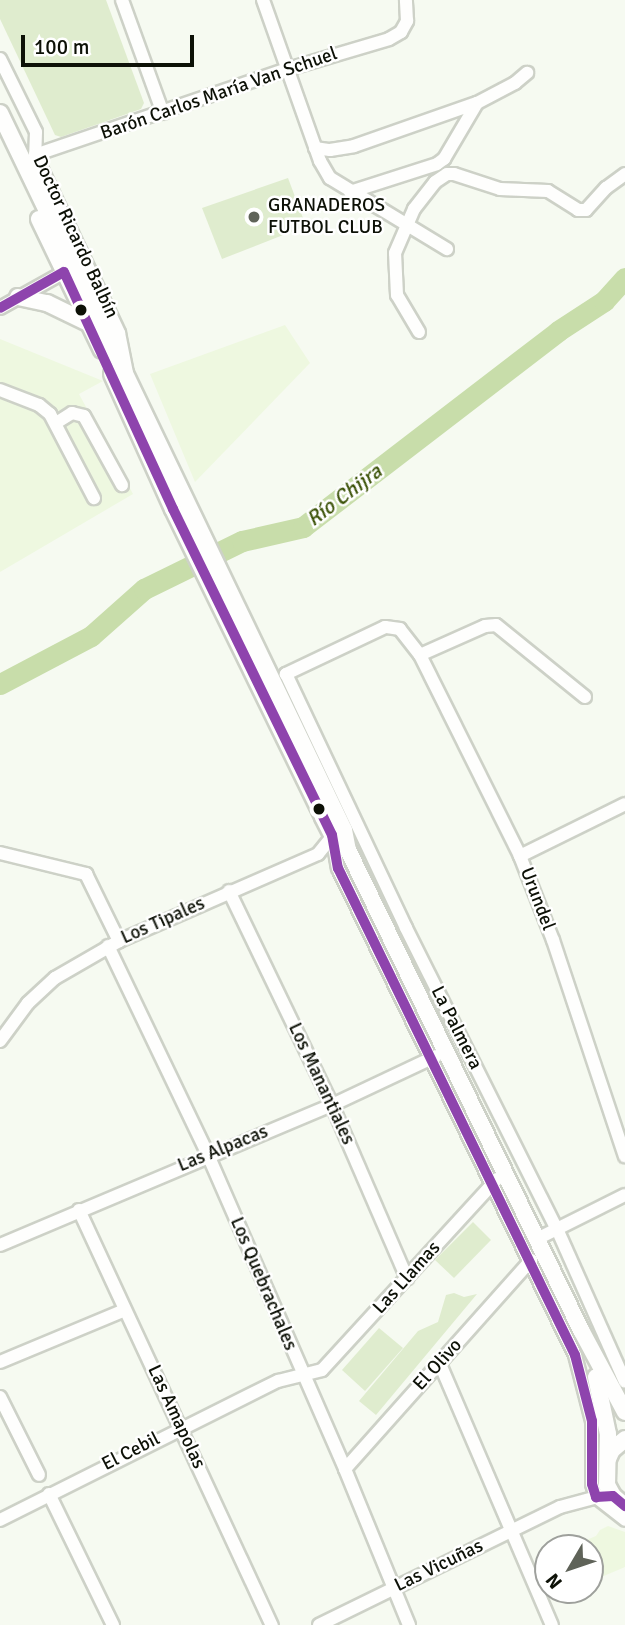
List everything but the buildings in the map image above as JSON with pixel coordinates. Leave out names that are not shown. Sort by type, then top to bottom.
[{"type":"main road","points":[[0,113],[127,380],[180,506]]},
{"type":"main road","points":[[0,135],[75,267],[88,323],[180,506],[272,679],[338,832],[581,1330],[625,1412]]},
{"type":"main road","points":[[18,297],[47,303],[88,323]]},
{"type":"main road","points":[[581,1330],[602,1396],[608,1434],[606,1466],[622,1507]]},
{"type":"main road","points":[[606,1466],[612,1450],[625,1439]]},
{"type":"street","points":[[122,0],[163,113]]},
{"type":"street","points":[[263,0],[315,148],[330,178],[350,192],[377,205],[406,227],[446,249]]},
{"type":"street","name":"Barón Carlos María Van Schuel","points":[[36,155],[288,69],[389,38],[401,32],[407,21],[406,0]]},
{"type":"street","name":"Doctor Ricardo Balbín","points":[[0,59],[36,132],[36,155],[75,267]]},
{"type":"street","points":[[315,148],[330,150],[354,146],[477,103],[527,73]]},
{"type":"street","points":[[350,192],[437,164],[444,159],[477,103]]},
{"type":"street","points":[[437,164],[447,174],[500,189],[548,191],[578,210],[586,210],[606,188],[625,174]]},
{"type":"street","points":[[419,332],[397,295],[394,277],[395,253],[414,209],[435,182],[447,174]]},
{"type":"street","points":[[0,308],[75,267]]},
{"type":"street","points":[[0,390],[39,405],[51,414],[94,498]]},
{"type":"street","points":[[56,423],[72,413],[84,416],[122,485]]},
{"type":"street","points":[[420,655],[485,626],[496,625],[585,697]]},
{"type":"street","name":"Urundel","points":[[272,679],[385,628],[400,629],[420,655],[520,856],[553,940],[625,1156]]},
{"type":"street","name":"La Palmera","points":[[272,679],[406,928],[505,1125],[557,1229],[625,1382]]},
{"type":"street","points":[[520,856],[625,804]]},
{"type":"street","points":[[338,832],[338,868],[575,1355],[585,1385],[592,1421],[594,1490]]},
{"type":"street","name":"Los Tipales","points":[[0,1041],[42,988],[113,943],[318,854],[338,832]]},
{"type":"street","name":"Los Quebrachales","points":[[0,853],[86,874],[113,943],[345,1469],[409,1625]]},
{"type":"street","name":"Los Manantiales","points":[[229,891],[332,1105],[407,1278]]},
{"type":"street","points":[[390,936],[406,928]]},
{"type":"street","name":"Las Alpacas","points":[[0,1245],[332,1105],[446,1052]]},
{"type":"street","points":[[486,1134],[505,1125]]},
{"type":"street","name":"Las Llamas","points":[[303,1376],[323,1370],[491,1183],[506,1173]]},
{"type":"street","points":[[537,1239],[625,1195]]},
{"type":"street","name":"Las Amapolas","points":[[79,1210],[272,1625]]},
{"type":"street","name":"El Olivo","points":[[345,1469],[531,1260]]},
{"type":"street","points":[[0,1363],[125,1310]]},
{"type":"street","points":[[440,1364],[552,1625]]},
{"type":"street","name":"El Cebil","points":[[0,1520],[180,1427],[278,1381],[303,1376]]},
{"type":"street","points":[[0,1397],[39,1475]]},
{"type":"street","name":"Las Vicuñas","points":[[319,1625],[594,1490],[606,1466]]},
{"type":"street","points":[[594,1490],[622,1507]]},
{"type":"street","points":[[594,1490],[622,1507]]},
{"type":"street","points":[[49,1494],[113,1625]]},
{"type":"shaded area","points":[[0,0],[106,0],[144,103],[141,109],[61,137],[55,135],[0,19]]},
{"type":"shaded area","name":"GRANADEROS FUTBOL CLUB","points":[[288,178],[306,226],[222,259],[202,208]]},
{"type":"shaded area","points":[[285,325],[310,363],[195,482],[150,374]]},
{"type":"shaded area","points":[[0,339],[103,381],[79,394],[133,494],[0,572]]},
{"type":"shaded area","points":[[473,1222],[491,1240],[454,1278],[435,1260]]},
{"type":"shaded area","points":[[454,1293],[464,1297],[477,1294],[376,1415],[359,1401],[418,1331],[438,1322],[446,1295]]},
{"type":"shaded area","points":[[379,1328],[403,1348],[365,1391],[342,1370]]},
{"type":"shaded area","points":[[608,1526],[625,1532],[625,1567],[604,1576],[604,1534],[597,1534]]},
{"type":"waterway","name":"Río Chijra","points":[[0,684],[91,636],[144,589],[242,541],[303,527],[558,331],[604,301],[625,278]]},
{"type":"transit line","points":[[0,308],[64,272],[173,509],[332,835],[338,868],[575,1355],[592,1421],[592,1484],[596,1497],[613,1496],[625,1506]]},
{"type":"place","name":"GRANADEROS FUTBOL CLUB","points":[[254,217]]}]
